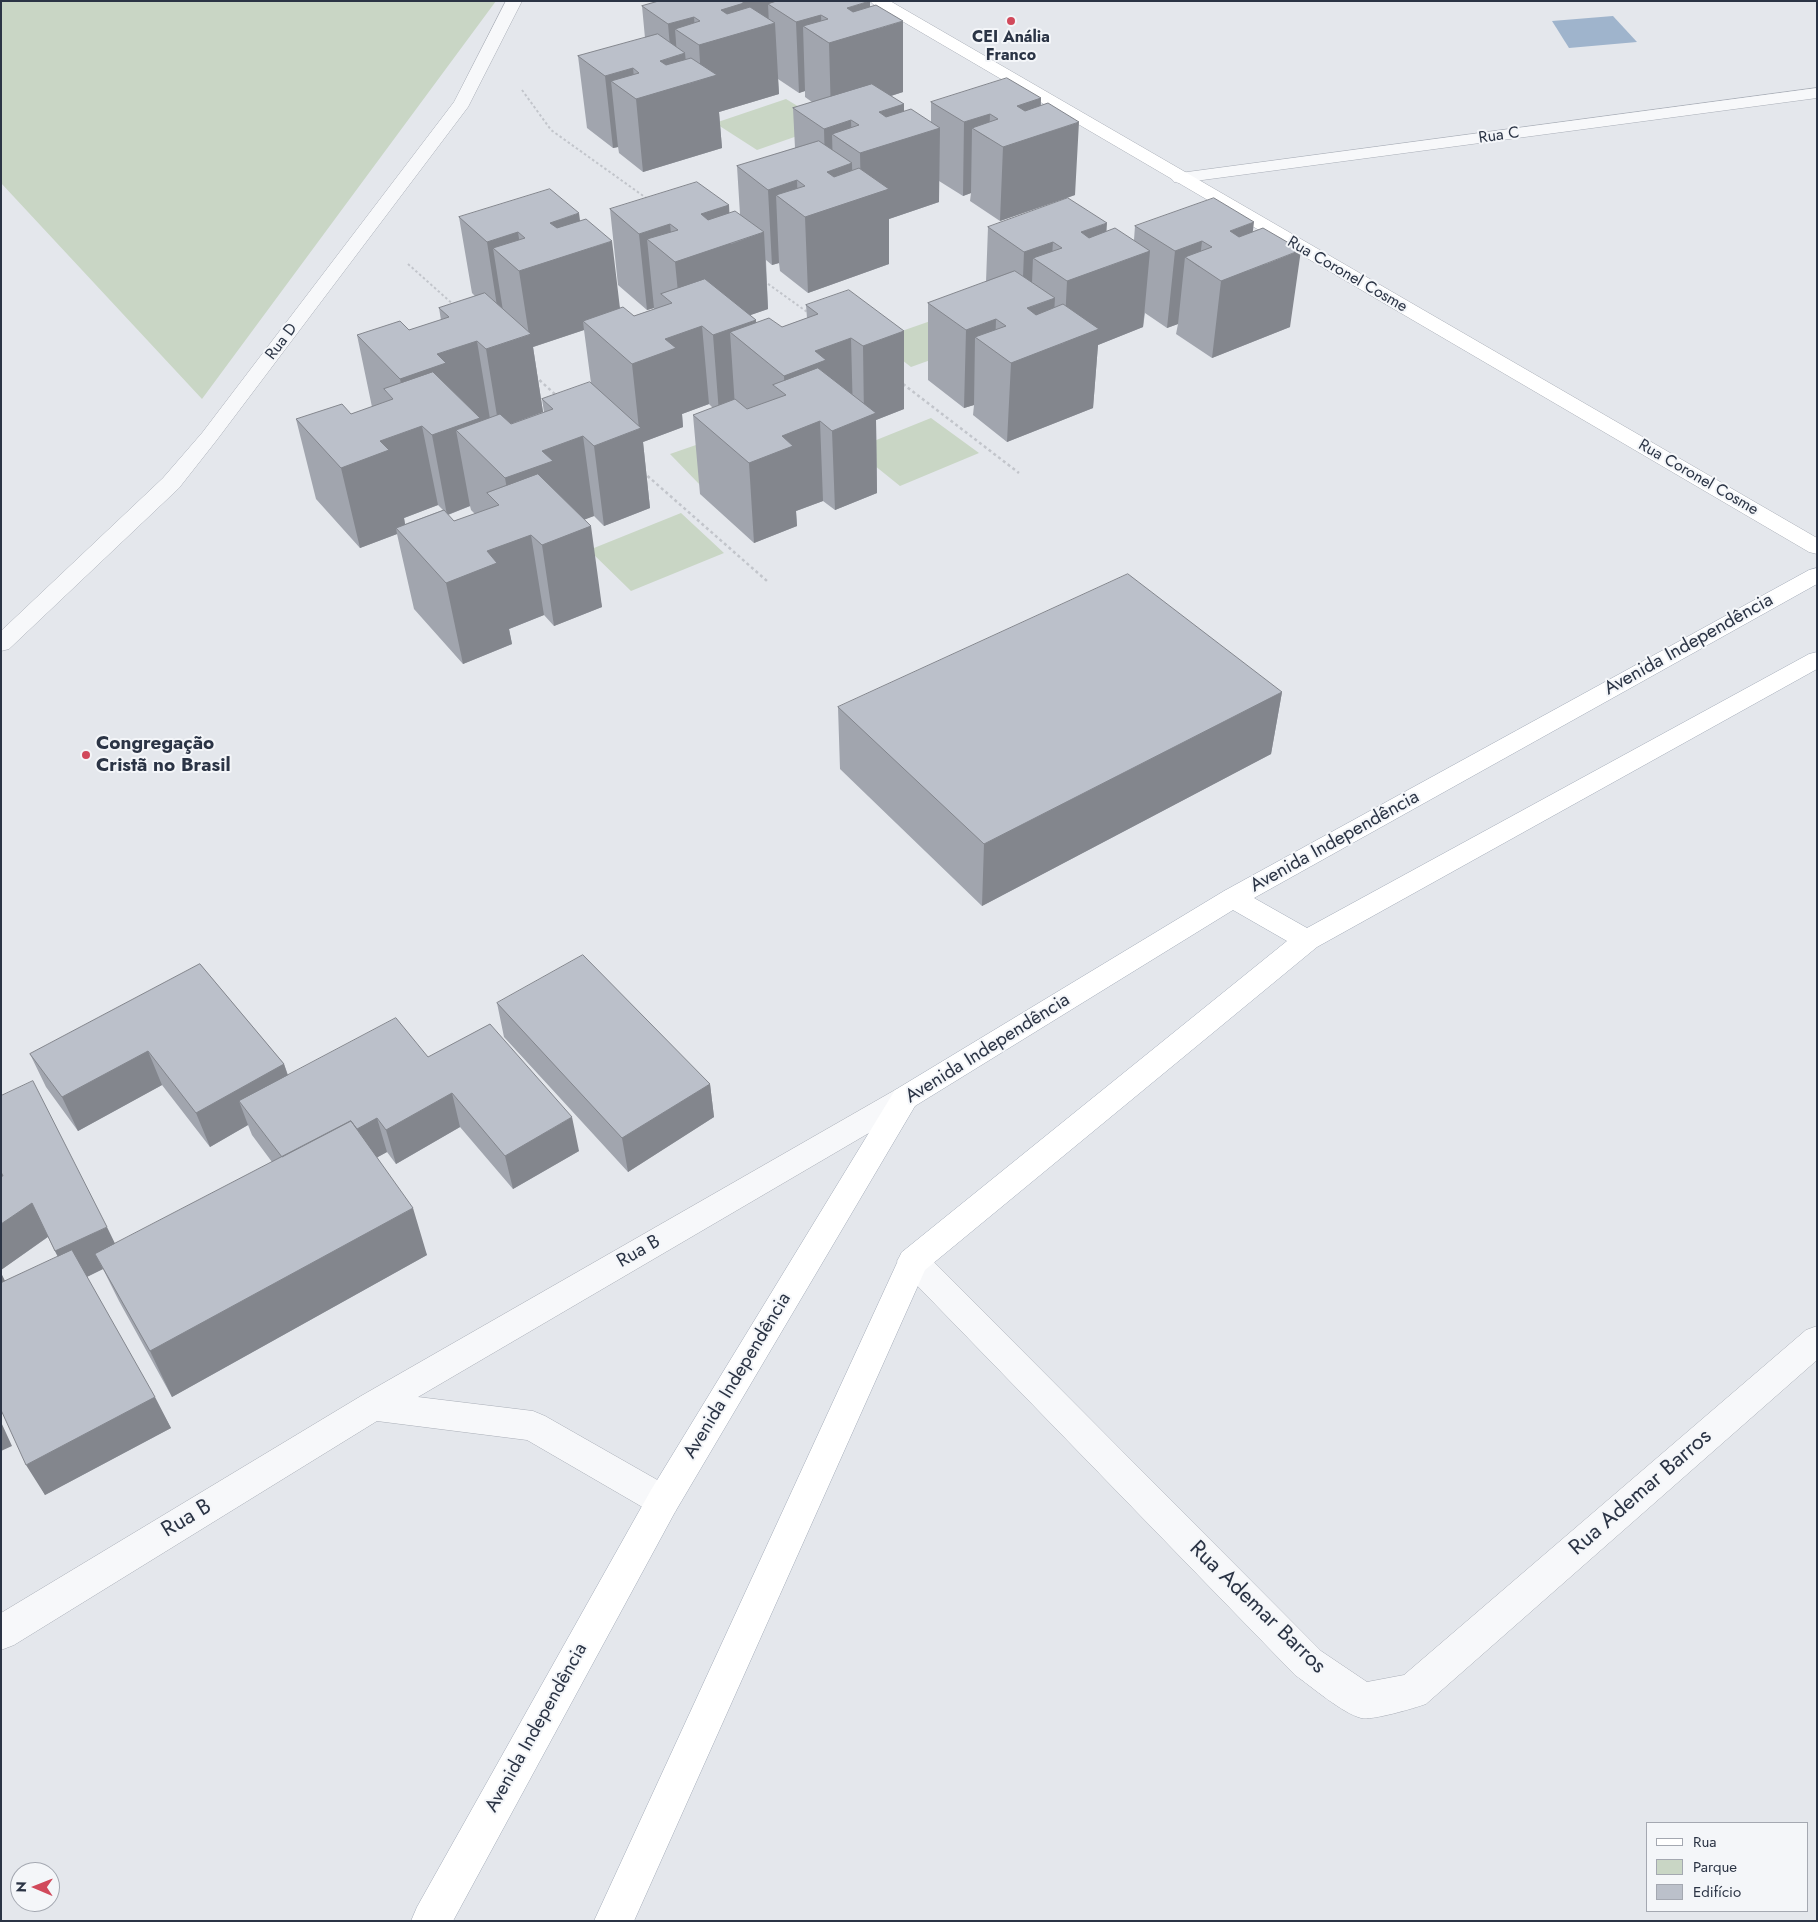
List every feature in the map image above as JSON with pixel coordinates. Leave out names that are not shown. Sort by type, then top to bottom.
[{"type":"main road","name":"Rua Coronel Cosme","points":[[878,1],[1817,547]]},
{"type":"main road","name":"Avenida Independência","points":[[431,1921],[663,1501],[905,1098],[1233,898],[1817,575]]},
{"type":"main road","points":[[614,1921],[913,1261],[1307,940],[1817,659]]},
{"type":"main road","points":[[1233,898],[1307,940]]},
{"type":"street","name":"Rua D","points":[[1,644],[171,483],[209,437],[462,103],[514,1]]},
{"type":"street","name":"Rua C","points":[[1180,178],[1817,93]]},
{"type":"street","name":"Rua B","points":[[1,1633],[373,1406],[905,1098]]},
{"type":"street","name":"Rua Ademar Barros","points":[[913,1261],[1308,1663],[1363,1701],[1413,1691],[1817,1340]]},
{"type":"street","points":[[373,1406],[534,1426],[663,1501]]},
{"type":"path","points":[[522,90],[551,130],[653,202]]},
{"type":"path","points":[[408,264],[460,310]]},
{"type":"path","points":[[763,280],[811,314]]},
{"type":"path","points":[[535,376],[565,402]]},
{"type":"path","points":[[896,379],[1019,474]]},
{"type":"path","points":[[640,468],[767,580]]},
{"type":"green space","points":[[1,1],[496,1],[202,399],[1,183]]},
{"type":"green space","points":[[786,99],[829,125],[757,150],[715,123]]},
{"type":"green space","points":[[965,309],[1000,335],[911,367],[876,340]]},
{"type":"green space","points":[[931,418],[979,453],[900,486],[854,449]]},
{"type":"green space","points":[[745,428],[701,486],[670,454]]},
{"type":"green space","points":[[681,513],[724,553],[631,591],[589,550]]},
{"type":"water","points":[[1613,16],[1637,42],[1569,48],[1552,21]]},
{"type":"building","points":[[659,1],[741,1],[744,3],[721,10],[727,14],[750,7],[775,23],[699,45],[675,29],[700,21],[694,17],[668,24],[642,6]]},
{"type":"building","points":[[777,1],[870,1],[847,8],[853,12],[876,5],[903,21],[829,43],[803,26],[828,19],[821,15],[796,22],[768,4]]},
{"type":"building","points":[[658,34],[685,53],[660,61],[666,65],[691,58],[717,75],[636,99],[611,81],[639,73],[633,68],[605,76],[578,56]]},
{"type":"building","points":[[1007,78],[1041,98],[1017,106],[1025,111],[1048,103],[1079,122],[1003,147],[972,128],[998,119],[990,114],[964,122],[931,102]]},
{"type":"building","points":[[872,84],[904,104],[879,112],[886,117],[911,109],[940,128],[860,153],[832,134],[859,125],[851,120],[824,129],[793,108]]},
{"type":"building","points":[[819,141],[852,163],[827,172],[834,177],[859,168],[889,189],[805,217],[776,195],[805,186],[797,180],[768,190],[737,166]]},
{"type":"building","points":[[697,182],[729,205],[701,214],[708,220],[735,211],[764,232],[675,262],[647,239],[678,230],[670,224],[639,234],[610,209]]},
{"type":"building","points":[[550,189],[579,213],[550,223],[557,228],[586,219],[612,241],[519,271],[493,248],[525,238],[518,232],[487,242],[459,217]]},
{"type":"building","points":[[1068,198],[1107,223],[1081,232],[1089,238],[1115,228],[1150,251],[1067,281],[1033,258],[1062,248],[1053,242],[1024,252],[988,227]]},
{"type":"building","points":[[1214,198],[1254,222],[1230,231],[1239,237],[1263,228],[1301,250],[1221,281],[1185,257],[1212,247],[1202,241],[1175,251],[1135,226]]},
{"type":"building","points":[[1015,271],[1055,298],[1027,308],[1036,315],[1063,304],[1099,329],[1011,363],[975,337],[1006,326],[996,319],[966,330],[928,303]]},
{"type":"building","points":[[705,279],[756,320],[713,335],[702,326],[665,339],[676,348],[632,364],[583,321],[623,307],[634,316],[672,303],[661,294]]},
{"type":"building","points":[[849,290],[904,331],[863,346],[851,338],[815,351],[826,360],[784,376],[730,332],[769,318],[782,327],[818,314],[806,305]]},
{"type":"building","points":[[485,293],[531,334],[486,349],[477,341],[437,354],[446,363],[400,379],[357,335],[400,321],[409,330],[449,317],[439,308]]},
{"type":"building","points":[[818,368],[876,413],[832,431],[820,421],[782,436],[793,446],[749,463],[693,415],[735,399],[747,409],[786,395],[773,385]]},
{"type":"building","points":[[433,372],[480,418],[432,435],[422,426],[380,441],[389,450],[341,468],[296,419],[342,404],[351,414],[393,399],[384,389]]},
{"type":"building","points":[[590,382],[641,428],[594,446],[583,436],[542,451],[553,461],[505,478],[456,430],[500,414],[511,424],[553,409],[542,399]]},
{"type":"building","points":[[538,474],[591,526],[542,545],[531,535],[487,551],[497,563],[446,583],[396,528],[444,510],[454,521],[499,505],[487,493]]},
{"type":"building","points":[[1128,574],[1282,692],[984,844],[838,707]]},
{"type":"building","points":[[583,955],[710,1084],[622,1138],[497,1003]]},
{"type":"building","points":[[200,964],[284,1064],[196,1113],[148,1051],[62,1097],[30,1054]]},
{"type":"building","points":[[396,1018],[428,1057],[490,1024],[572,1117],[505,1156],[452,1093],[386,1130],[377,1118],[357,1129],[351,1121],[282,1157],[239,1101]]},
{"type":"building","points":[[33,1081],[107,1227],[55,1251],[32,1203],[1,1224],[1,1176],[3,1176],[1,1172],[1,1096]]},
{"type":"building","points":[[351,1121],[413,1208],[150,1351],[95,1254]]},
{"type":"building","points":[[72,1250],[155,1397],[26,1465],[1,1410],[1,1283]]},
{"type":"place","name":"CEI Anália Franco","points":[[1011,21]]},
{"type":"place","name":"Congregação Cristã no Brasil","points":[[86,755]]}]
